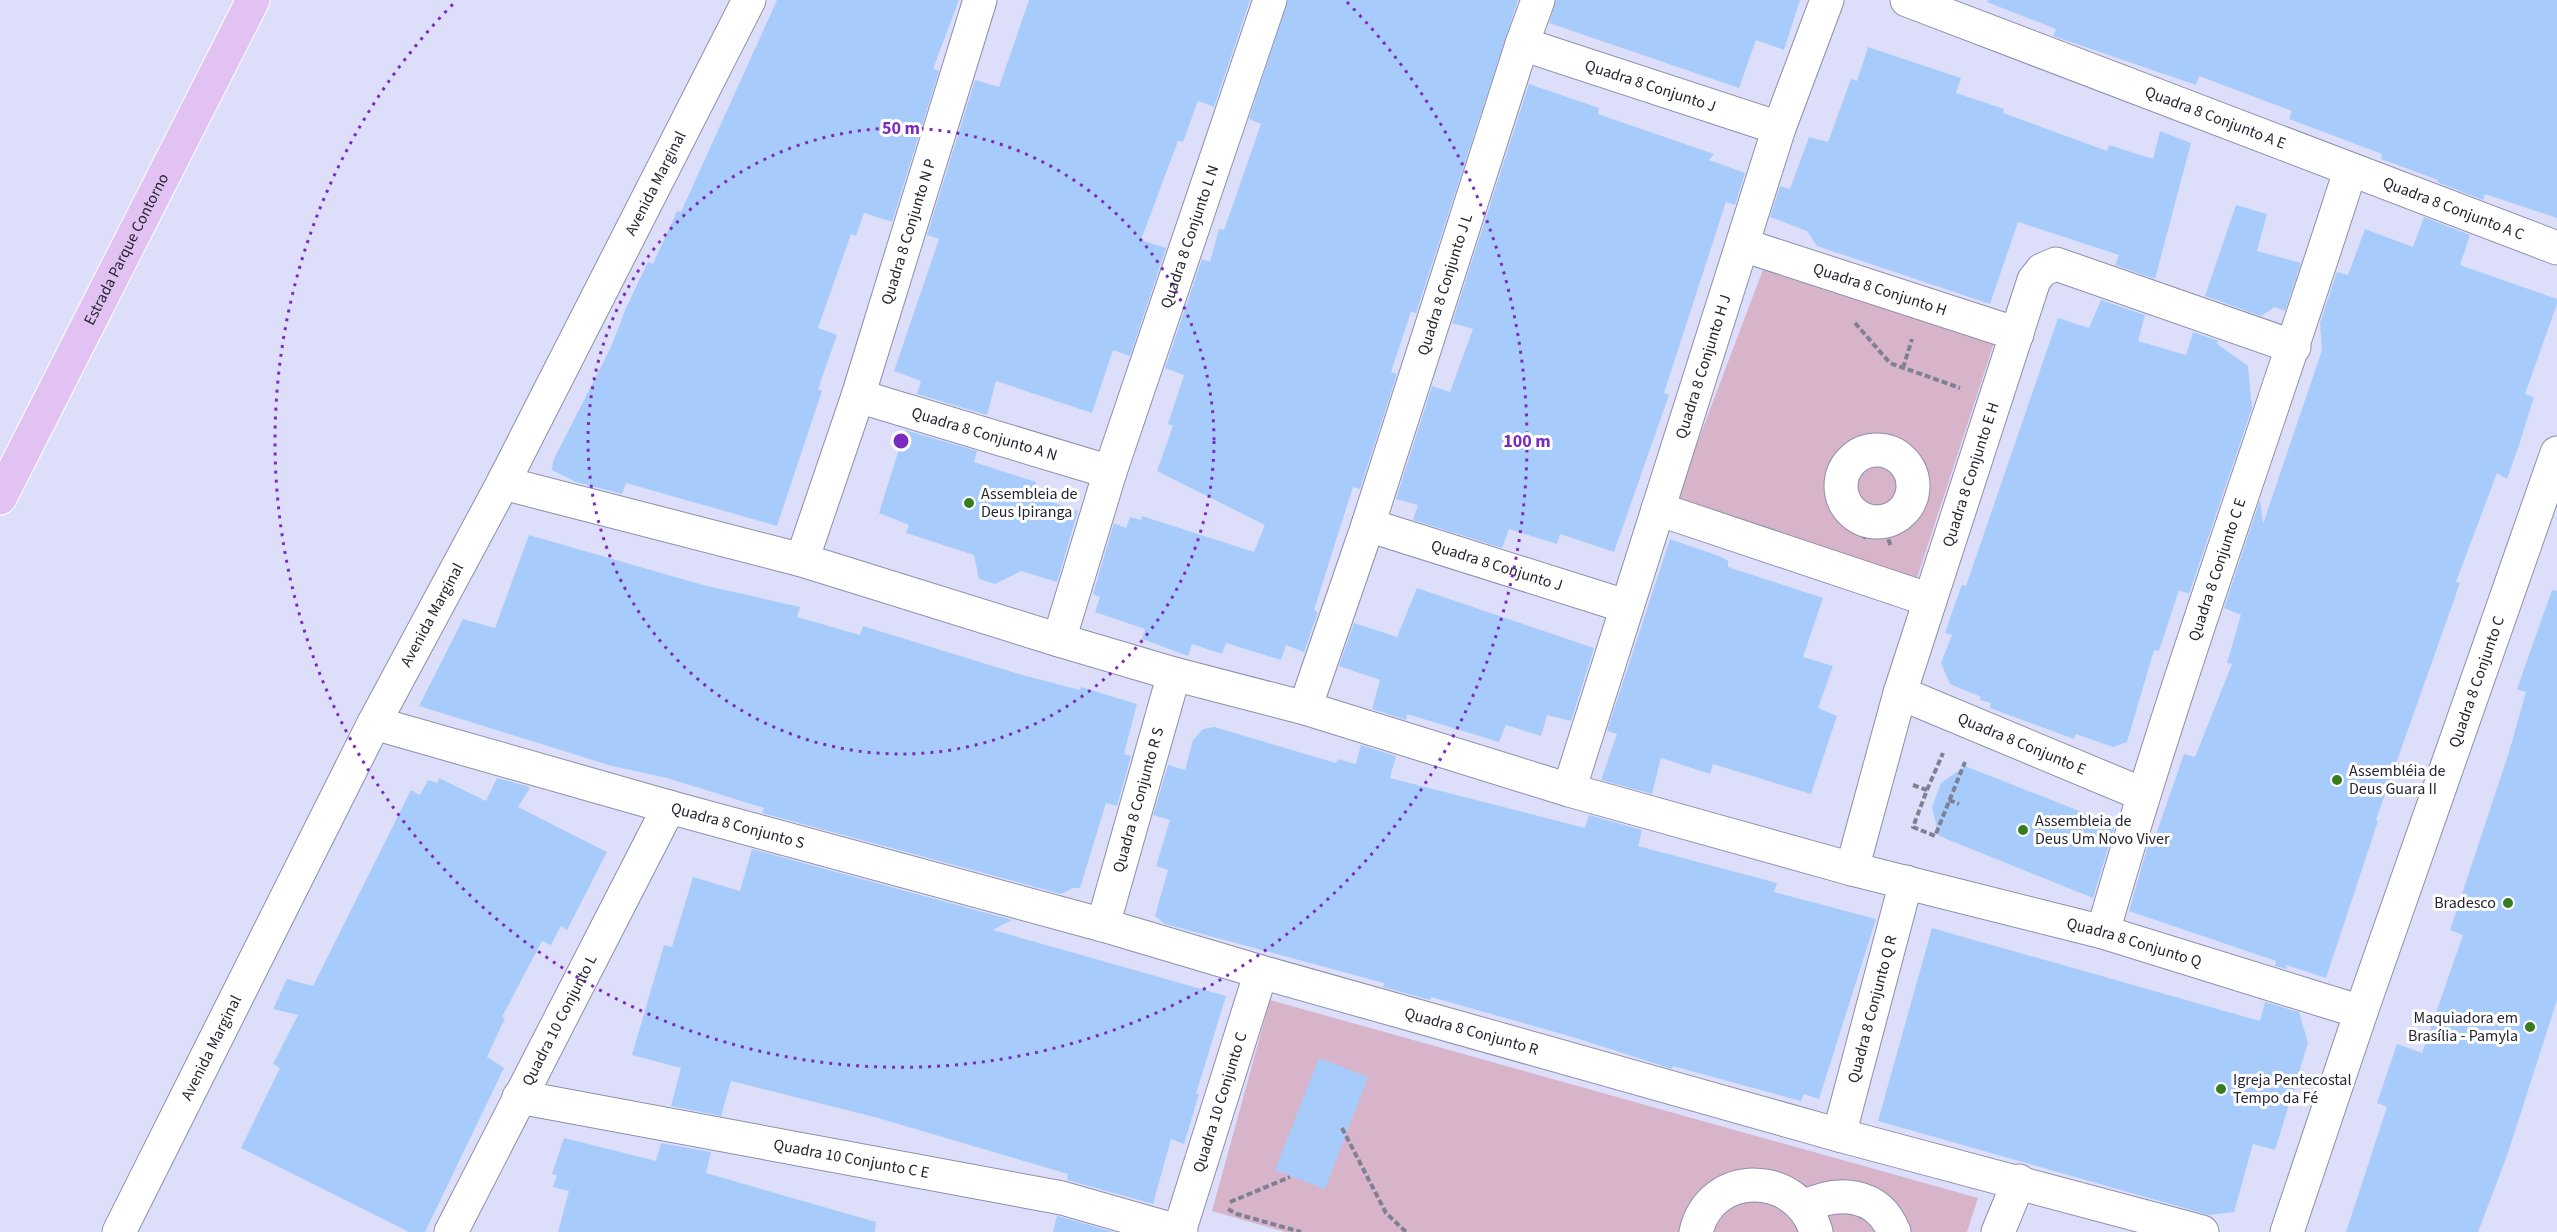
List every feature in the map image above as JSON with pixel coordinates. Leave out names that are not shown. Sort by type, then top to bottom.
[{"type":"main road","name":"Estrada Parque Contorno","points":[[0,498],[253,0]]},
{"type":"street","name":"Avenida Marginal","points":[[119,1232],[374,723],[503,483],[749,0]]},
{"type":"street","name":"Quadra 8 Conjunto N P","points":[[802,560],[858,396],[980,0]]},
{"type":"street","name":"Quadra 8 Conjunto L N","points":[[1059,640],[1110,472],[1270,0]]},
{"type":"street","name":"Quadra 8 Conjunto J L","points":[[1305,708],[1368,525],[1538,0]]},
{"type":"street","name":"Quadra 8 Conjunto H J","points":[[1569,790],[1625,606],[1779,128],[1827,0]]},
{"type":"street","name":"Quadra 8 Conjunto A E","points":[[1907,0],[2350,171]]},
{"type":"street","name":"Quadra 8 Conjunto J","points":[[1522,44],[1779,128]]},
{"type":"street","points":[[2294,347],[2350,171]]},
{"type":"street","name":"Quadra 8 Conjunto A C","points":[[2350,171],[2557,248]]},
{"type":"street","name":"Quadra 8 Conjunto H","points":[[1743,244],[2017,334]]},
{"type":"street","name":"Quadra 8 Conjunto E H","points":[[1852,868],[1900,693],[2034,280],[2042,270],[2056,264],[2294,347]]},
{"type":"street","name":"Quadra 8 Conjunto C E","points":[[2142,794],[2294,347]]},
{"type":"street","name":"Quadra 8 Conjunto A N","points":[[858,396],[1110,472]]},
{"type":"street","points":[[1876,450],[1899,457],[1907,466],[1921,498],[1871,531],[1843,500],[1841,477],[1854,457],[1876,450]]},
{"type":"street","name":"Quadra 8 Conjunto C","points":[[2286,1232],[2557,453]]},
{"type":"street","points":[[503,483],[802,560],[1059,640],[1174,674],[1305,708],[1569,790],[1906,882]]},
{"type":"street","points":[[1658,509],[1930,600]]},
{"type":"street","name":"Quadra 8 Conjunto J","points":[[1368,525],[1625,606]]},
{"type":"street","name":"Quadra 8 Conjunto R S","points":[[1103,925],[1174,674]]},
{"type":"street","name":"Quadra 8 Conjunto E","points":[[1900,693],[2142,794]]},
{"type":"street","name":"Quadra 8 Conjunto S","points":[[374,723],[669,807],[1103,925]]},
{"type":"street","points":[[2103,932],[2142,794]]},
{"type":"street","name":"Quadra 10 Conjunto L","points":[[451,1232],[669,807]]},
{"type":"street","name":"Quadra 8 Conjunto Q","points":[[1906,882],[2103,932],[2361,1012]]},
{"type":"street","name":"Quadra 8 Conjunto Q R","points":[[1839,1135],[1906,882]]},
{"type":"street","name":"Quadra 8 Conjunto R","points":[[1103,925],[1261,972],[1839,1135]]},
{"type":"street","name":"Quadra 10 Conjunto C","points":[[1180,1232],[1261,972]]},
{"type":"street","name":"Quadra 10 Conjunto C E","points":[[519,1096],[1062,1198],[1180,1232]]},
{"type":"street","points":[[1839,1135],[2019,1181],[2202,1232]]},
{"type":"street","points":[[1998,1232],[2019,1181]]},
{"type":"street","points":[[1696,1232],[1708,1207],[1723,1193],[1742,1186],[1763,1185],[1784,1190],[1810,1220],[1828,1197],[1846,1195],[1864,1199],[1879,1208],[1894,1232]]},
{"type":"path","points":[[1860,320],[1850,317],[1890,363],[1969,391]]},
{"type":"path","points":[[1902,334],[1924,341]]},
{"type":"path","points":[[1903,368],[1913,337]]},
{"type":"path","points":[[1871,531],[1893,553]]},
{"type":"path","points":[[1950,755],[1942,753],[1913,828],[1935,836],[1965,760],[1958,758]]},
{"type":"path","points":[[1909,784],[1928,790]]},
{"type":"path","points":[[1949,800],[1959,804]]},
{"type":"path","points":[[1342,1128],[1386,1213],[1406,1232]]},
{"type":"path","points":[[1224,1204],[1290,1177]]},
{"type":"path","points":[[1223,1196],[1224,1204],[1237,1214],[1301,1232]]},
{"type":"shaded area","points":[[1764,267],[1995,340],[1914,587],[1675,502]]},
{"type":"shaded area","points":[[1270,1000],[1978,1198],[1967,1232],[1285,1232],[1212,1211]]},
{"type":"building","points":[[777,0],[959,0],[933,69],[939,71],[892,222],[864,213],[856,236],[851,234],[818,328],[837,335],[818,389],[822,391],[777,526],[626,483],[622,494],[576,482],[552,470],[553,461],[611,347],[626,308],[648,262],[653,264],[677,211],[681,212]]},
{"type":"building","points":[[1029,0],[1250,0],[1214,107],[1198,101],[1183,142],[1178,141],[1141,240],[1166,248],[1130,356],[1113,350],[1092,413],[996,381],[987,415],[917,394],[921,381],[894,371],[939,239],[927,235],[975,80],[999,87]]},
{"type":"building","points":[[1288,0],[1518,0],[1416,313],[1411,312],[1391,372],[1397,374],[1360,489],[1353,487],[1314,610],[1318,612],[1304,652],[1286,645],[1281,660],[1226,643],[1222,654],[1192,644],[1188,656],[1142,639],[1145,629],[1095,612],[1100,597],[1093,594],[1114,523],[1126,528],[1130,517],[1141,520],[1142,516],[1254,552],[1265,525],[1157,471],[1173,426],[1168,424],[1184,375],[1165,368],[1202,259],[1210,262],[1219,229],[1224,230],[1261,124],[1249,119]]},
{"type":"building","points":[[1556,0],[1800,0],[1784,50],[1756,40],[1739,88],[1549,23]]},
{"type":"building","points":[[1988,0],[2557,0],[2557,218],[2485,194],[2483,200],[2437,182],[2438,180],[2381,159],[2382,154],[2289,119],[2292,111],[2199,76],[2196,85],[2053,36],[2056,29],[1987,2]]},
{"type":"building","points":[[1868,47],[1961,78],[1956,93],[2004,109],[2003,113],[2107,151],[2109,145],[2153,159],[2160,131],[2191,143],[2155,279],[2115,265],[2119,255],[2018,222],[1990,304],[1817,246],[1807,231],[1770,217],[1780,186],[1790,189],[1809,137],[1828,142],[1851,79],[1857,81]]},
{"type":"building","points":[[1529,84],[1599,108],[1598,114],[1714,154],[1709,160],[1745,173],[1735,205],[1726,202],[1664,393],[1669,395],[1614,552],[1560,534],[1557,544],[1509,529],[1502,548],[1413,520],[1418,505],[1396,499],[1432,386],[1450,392],[1473,329],[1452,323]]},
{"type":"building","points":[[2236,205],[2267,214],[2257,251],[2301,263],[2285,311],[2275,307],[2261,316],[2205,296]]},
{"type":"building","points":[[2424,217],[2470,235],[2460,265],[2557,299],[2557,304],[2525,394],[2534,397],[2519,445],[2507,479],[2497,473],[2456,582],[2460,583],[2376,820],[2378,821],[2326,978],[2286,965],[2287,969],[2275,966],[2276,961],[2129,911],[2150,838],[2154,840],[2184,754],[2195,757],[2232,664],[2227,663],[2241,615],[2224,608],[2260,500],[2263,524],[2322,350],[2320,323],[2337,272],[2348,275],[2365,229],[2413,247]]},
{"type":"building","points":[[2101,300],[2145,315],[2138,341],[2186,355],[2193,332],[2219,341],[2216,343],[2248,366],[2252,408],[2189,594],[2179,590],[2159,651],[2154,650],[2127,742],[2113,747],[2076,734],[2074,739],[1990,708],[1991,703],[1980,700],[1981,697],[1950,684],[1941,663],[1952,635],[1945,633],[1962,585],[1966,586],[2058,318],[2089,328]]},
{"type":"building","name":"Assembleia de Deus Ipiranga","points":[[905,430],[977,451],[974,462],[1036,482],[1032,495],[1078,511],[1057,582],[1021,571],[995,584],[979,579],[974,555],[906,533],[909,525],[879,513]]},
{"type":"building","points":[[529,535],[703,585],[800,607],[797,617],[860,635],[863,626],[1019,674],[1080,690],[1081,687],[1137,704],[1124,754],[1131,756],[1117,806],[1106,803],[1080,888],[1073,888],[1061,894],[762,813],[764,808],[667,778],[612,766],[419,706],[463,619],[495,628]]},
{"type":"building","points":[[1670,539],[1719,556],[1728,561],[1728,567],[1823,598],[1803,657],[1833,666],[1818,708],[1837,716],[1811,794],[1713,764],[1710,774],[1661,758],[1652,794],[1601,780],[1617,734],[1607,731]]},
{"type":"building","points":[[1417,588],[1594,648],[1571,721],[1547,715],[1541,736],[1506,725],[1499,742],[1407,714],[1406,720],[1372,709],[1380,680],[1339,666],[1354,623],[1397,637]]},
{"type":"building","points":[[2552,590],[2557,591],[2557,1000],[2508,1153],[2478,1232],[2346,1232],[2387,1107],[2377,1103],[2397,1044],[2422,1053],[2463,935],[2450,930],[2509,752],[2526,692],[2517,689]]},
{"type":"building","points":[[1214,727],[1336,763],[1338,759],[1356,764],[1361,745],[1396,756],[1390,778],[1585,828],[1589,815],[1642,830],[1638,846],[1777,883],[1774,892],[1876,919],[1819,1099],[1804,1094],[1801,1101],[1673,1066],[1672,1069],[1576,1038],[1431,997],[1430,1000],[1383,987],[1384,983],[1165,924],[1155,916],[1168,870],[1156,866],[1170,820],[1153,815],[1168,765],[1185,770],[1193,740],[1203,729]]},
{"type":"building","name":"Assembleia de Deus Um Novo Viver","points":[[1965,766],[2115,825],[2093,898],[1939,836],[1932,807],[1941,783]]},
{"type":"building","points":[[439,778],[486,801],[497,778],[527,786],[530,788],[518,807],[607,852],[567,930],[561,926],[551,945],[542,941],[502,1017],[505,1018],[487,1057],[504,1068],[425,1232],[409,1232],[241,1148],[280,1068],[273,1064],[298,1015],[273,1009],[287,979],[313,986],[411,790],[420,795],[428,780],[437,783]]},
{"type":"building","points":[[752,849],[1012,920],[993,930],[1226,996],[1196,1094],[1199,1094],[1184,1144],[1171,1139],[1153,1204],[1067,1180],[1068,1174],[878,1118],[731,1081],[721,1116],[671,1106],[681,1068],[632,1055],[664,945],[672,947],[693,877],[740,891]]},
{"type":"building","points":[[1932,928],[2260,1021],[2265,1002],[2299,1012],[2308,1043],[2275,1150],[2253,1144],[2234,1212],[2209,1215],[1878,1121]]},
{"type":"building","points":[[1319,1058],[1368,1077],[1325,1189],[1275,1170]]},
{"type":"building","points":[[564,1138],[656,1161],[661,1143],[711,1152],[706,1173],[876,1222],[875,1232],[558,1232],[569,1191],[553,1187],[557,1175],[552,1174]]},
{"type":"building","points":[[1058,1216],[1113,1232],[1053,1232]]},
{"type":"place","name":"Assembleia de Deus Ipiranga","points":[[969,503]]},
{"type":"place","name":"Assembléia de Deus Guara II","points":[[2337,780]]},
{"type":"place","name":"Assembleia de Deus Um Novo Viver","points":[[2023,830]]},
{"type":"place","name":"Bradesco","points":[[2508,903]]},
{"type":"place","name":"Maquiadora em Brasília - Pamyla","points":[[2530,1027]]},
{"type":"place","name":"Igreja Pentecostal Tempo da Fé","points":[[2221,1089]]}]
